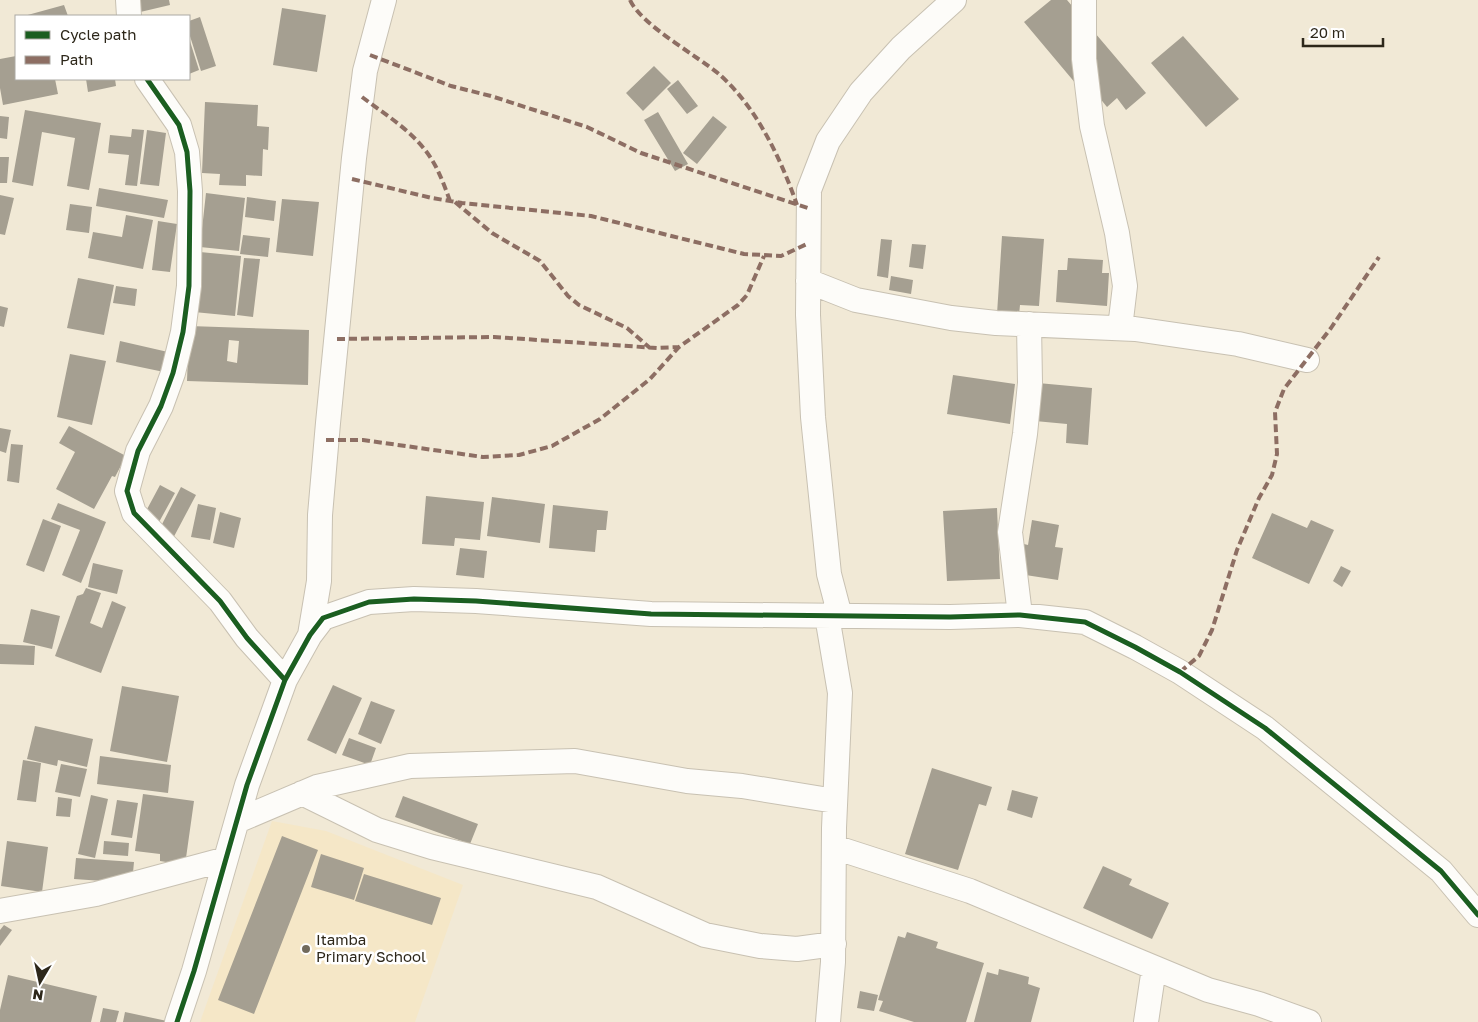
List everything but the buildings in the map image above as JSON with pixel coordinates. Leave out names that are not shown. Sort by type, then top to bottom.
[{"type":"street","points":[[128,0],[129,15]]},
{"type":"street","points":[[310,635],[319,581],[320,515],[353,172],[366,71],[384,0]]},
{"type":"street","points":[[828,1022],[834,944],[835,801],[840,693],[834,616],[822,524],[813,417],[808,281],[809,190],[828,140],[861,92],[901,48],[954,0]]},
{"type":"street","points":[[1084,0],[1084,58],[1092,126],[1117,233],[1125,286],[1120,328]]},
{"type":"street","points":[[148,80],[179,125],[187,152],[190,191],[190,286],[183,332],[173,373],[161,406],[138,450],[127,491],[134,513],[220,601],[247,638],[285,680]]},
{"type":"street","points":[[808,281],[856,300],[906,311],[996,323],[1120,328],[1238,344],[1307,360]]},
{"type":"street","points":[[1020,615],[1010,532],[1026,434],[1030,383],[1029,324]]},
{"type":"street","points":[[177,1022],[194,971],[247,785],[285,680],[310,635],[323,618],[369,602],[414,599],[476,601],[651,614],[950,617],[1020,615],[1085,622],[1188,677],[1265,728],[1441,871],[1478,915]]},
{"type":"street","points":[[237,820],[317,787],[410,766],[575,761],[687,781],[742,786],[835,801]]},
{"type":"street","points":[[302,794],[377,830],[442,850],[597,887],[705,934],[760,946],[797,949],[834,944]]},
{"type":"street","points":[[834,847],[970,891],[1208,990],[1259,1004],[1309,1022]]},
{"type":"street","points":[[0,911],[96,894],[226,859]]},
{"type":"street","points":[[1146,1022],[1154,968]]},
{"type":"shaded area","name":"Itamba Primary School","points":[[272,821],[326,831],[463,885],[415,1022],[200,1022]]},
{"type":"marked path","points":[[630,0],[636,10],[646,20],[710,67],[733,88],[766,135],[797,205]]},
{"type":"marked path","points":[[370,55],[451,86],[491,96],[587,127],[641,153],[808,208]]},
{"type":"marked path","points":[[362,97],[414,137],[437,169],[450,201]]},
{"type":"marked path","points":[[352,179],[432,198],[462,203],[591,216],[744,254],[781,256],[807,244]]},
{"type":"marked path","points":[[455,202],[492,233],[540,261],[568,296],[579,305],[627,328],[650,348]]},
{"type":"marked path","points":[[326,440],[363,440],[483,457],[519,455],[552,446],[600,419],[650,379],[679,347],[738,305],[747,295],[764,256]]},
{"type":"marked path","points":[[1180,672],[1199,656],[1212,630],[1237,550],[1259,498],[1272,475],[1277,454],[1275,412],[1284,389],[1331,328],[1379,257]]},
{"type":"marked path","points":[[337,339],[494,337],[657,348],[679,347]]},
{"type":"cycle path","points":[[148,80],[179,125],[187,152],[190,191],[189,286],[183,332],[173,373],[161,406],[138,451],[127,491],[134,513],[220,601],[247,638],[285,680]]},
{"type":"cycle path","points":[[177,1022],[194,971],[247,785],[285,680],[310,635],[323,618],[369,602],[414,599],[476,601],[651,614],[950,617],[1020,615],[1085,622],[1180,672],[1265,728],[1441,871],[1478,915]]},
{"type":"place","name":"Itamba Primary School","points":[[306,949]]}]
